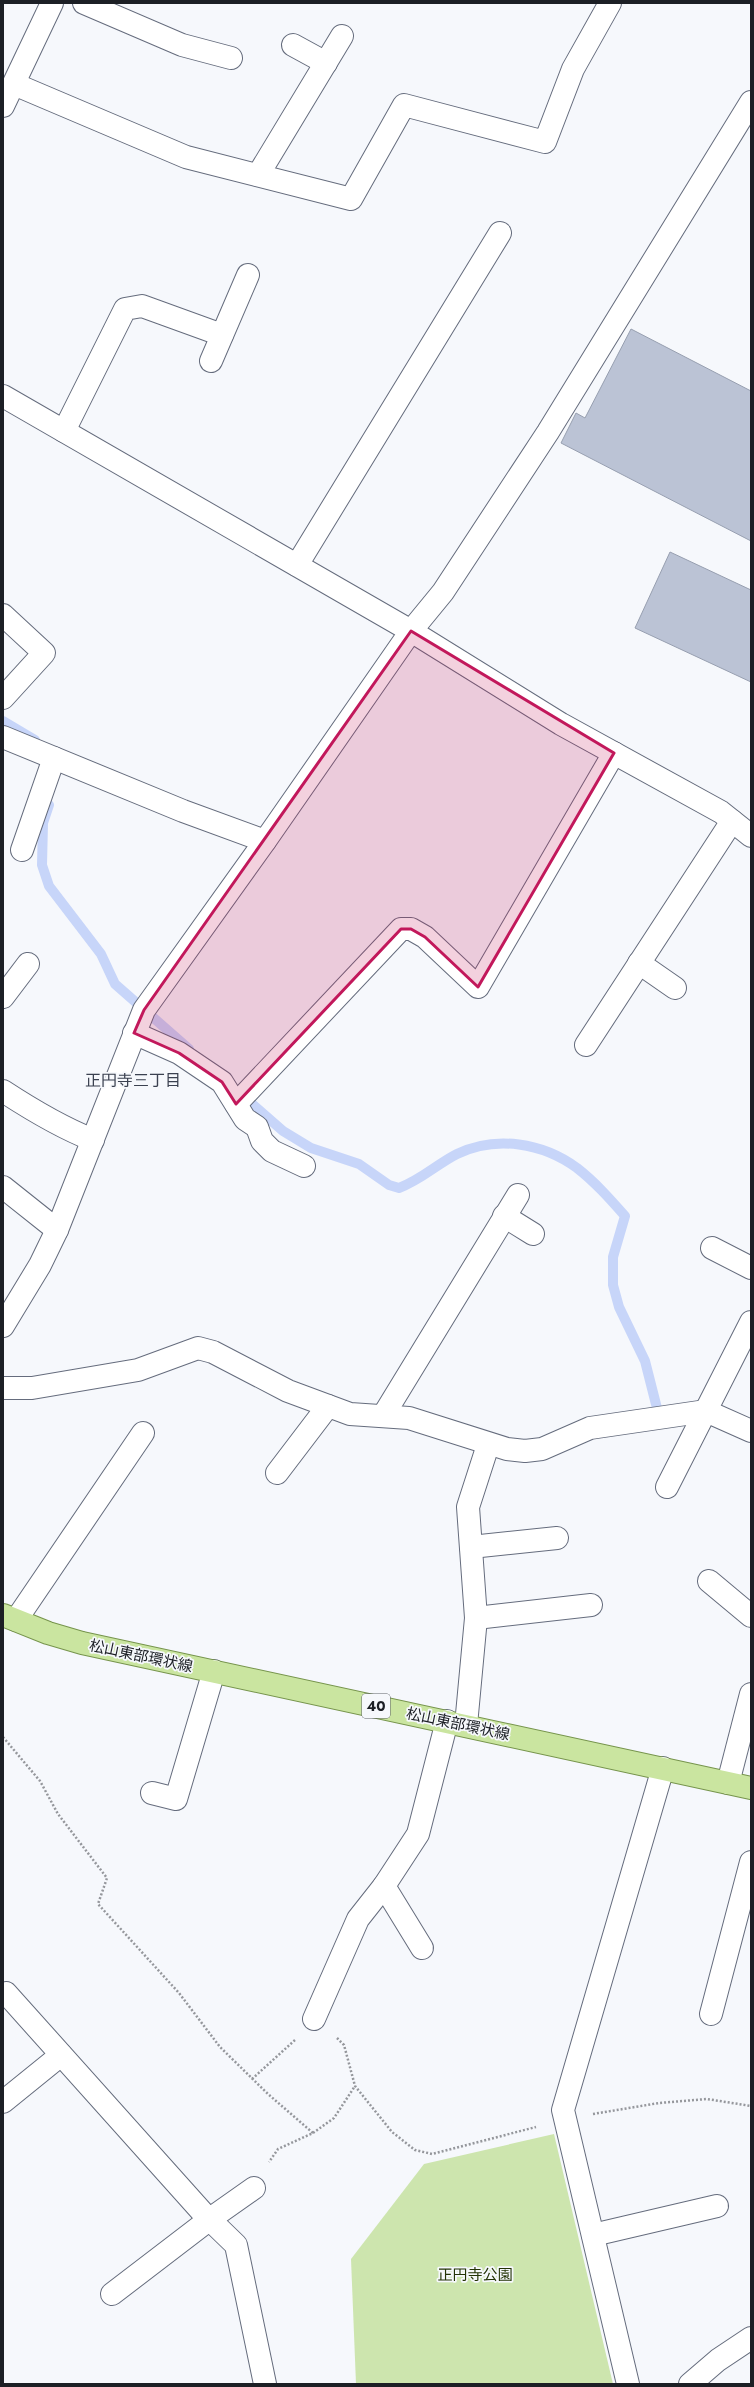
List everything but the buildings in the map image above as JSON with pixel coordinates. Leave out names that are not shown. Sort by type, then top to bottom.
[{"type":"main road","name":"松山東部環状線","points":[[9,1618],[48,1633],[82,1643],[751,1788]]},
{"type":"street","points":[[3,106],[52,3]]},
{"type":"street","points":[[84,3],[182,45],[231,58]]},
{"type":"street","points":[[14,84],[186,157],[258,174],[351,199],[404,104],[545,142],[573,69],[610,3]]},
{"type":"street","points":[[258,174],[342,36]]},
{"type":"street","points":[[293,45],[326,63]]},
{"type":"street","points":[[3,1326],[40,1265],[57,1230],[144,1010],[265,842],[411,631],[443,592],[548,432],[751,102]]},
{"type":"street","points":[[297,565],[500,232]]},
{"type":"street","points":[[211,361],[248,276]]},
{"type":"street","points":[[64,431],[125,308],[142,306],[222,335]]},
{"type":"street","points":[[3,396],[411,631],[561,724],[721,812],[751,836]]},
{"type":"street","points":[[3,615],[44,653],[3,698]]},
{"type":"street","points":[[3,737],[183,811],[265,842]]},
{"type":"street","points":[[236,1104],[401,929],[410,929],[425,937],[478,987],[614,753]]},
{"type":"street","points":[[22,850],[54,758]]},
{"type":"street","points":[[586,1045],[732,821]]},
{"type":"street","points":[[639,963],[675,988]]},
{"type":"street","points":[[3,997],[28,964]]},
{"type":"street","points":[[134,1033],[179,1053],[222,1082],[245,1119],[257,1127],[262,1141],[272,1151],[304,1166]]},
{"type":"street","points":[[3,1091],[49,1120],[93,1140]]},
{"type":"street","points":[[3,1187],[57,1230]]},
{"type":"street","points":[[383,1416],[518,1194]]},
{"type":"street","points":[[504,1216],[532,1234]]},
{"type":"street","points":[[712,1248],[751,1268]]},
{"type":"street","points":[[667,1487],[751,1322]]},
{"type":"street","points":[[3,1388],[32,1388],[138,1370],[198,1348],[213,1352],[288,1391],[350,1414],[409,1418],[488,1445],[525,1451],[542,1449],[590,1428],[706,1411],[751,1431]]},
{"type":"street","points":[[276,1473],[328,1406]]},
{"type":"street","points":[[9,1618],[142,1433]]},
{"type":"street","points":[[314,2019],[358,1919],[384,1886],[418,1834],[456,1723],[476,1618],[468,1507],[488,1445]]},
{"type":"street","points":[[471,1546],[557,1538]]},
{"type":"street","points":[[709,1581],[751,1616]]},
{"type":"street","points":[[476,1618],[591,1605]]},
{"type":"street","points":[[152,1793],[176,1799],[214,1671]]},
{"type":"street","points":[[728,1783],[751,1694]]},
{"type":"street","points":[[628,2384],[563,2110],[663,1768]]},
{"type":"street","points":[[711,2014],[751,1862]]},
{"type":"street","points":[[384,1886],[422,1948]]},
{"type":"street","points":[[6,1993],[210,2219],[236,2245],[265,2384]]},
{"type":"street","points":[[3,2102],[61,2055]]},
{"type":"street","points":[[112,2294],[210,2219],[254,2188]]},
{"type":"street","points":[[593,2235],[717,2206]]},
{"type":"street","points":[[690,2384],[718,2360],[751,2338]]},
{"type":"path","points":[[3,1737],[40,1780],[58,1814],[107,1878],[98,1904],[179,1993],[220,2047],[252,2079],[313,2133]]},
{"type":"path","points":[[252,2079],[302,2035],[314,2019],[344,2045],[355,2086],[392,2132],[415,2150],[432,2154],[565,2119],[659,2103],[707,2099],[751,2106]]},
{"type":"path","points":[[254,2188],[278,2148],[313,2133],[334,2118],[355,2086]]},
{"type":"highlighted area","points":[[411,631],[614,753],[478,987],[425,937],[411,929],[401,929],[236,1104],[222,1082],[179,1053],[134,1033],[144,1010]]},
{"type":"green space","name":"正円寺公園","points":[[554,2134],[613,2384],[356,2384],[351,2259],[424,2164]]},
{"type":"waterway","points":[[3,721],[35,740]]},
{"type":"waterway","points":[[49,805],[43,823],[42,865],[49,886],[101,954],[115,984],[189,1049]]},
{"type":"waterway","points":[[242,1095],[283,1131],[311,1148],[359,1164],[389,1185],[399,1188],[415,1181],[457,1154],[472,1148],[503,1143],[519,1144],[549,1153],[564,1159],[584,1173],[625,1216],[613,1257],[613,1285],[619,1307],[645,1361],[660,1420]]},
{"type":"district","name":"正円寺三丁目","points":[[133,1080]]}]
